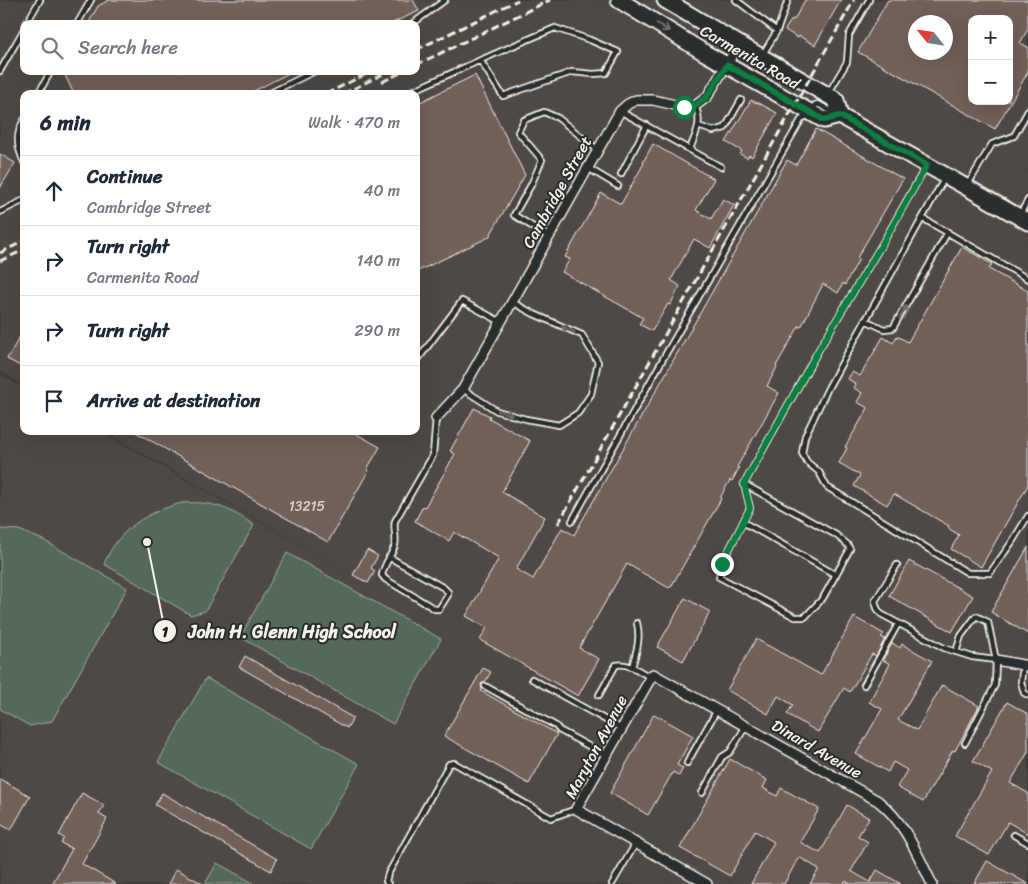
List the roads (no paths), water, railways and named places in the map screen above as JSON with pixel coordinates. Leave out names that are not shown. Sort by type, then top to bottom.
[{"type":"main road","name":"Carmenita Road","points":[[619,0],[727,65],[824,120],[840,114]]},
{"type":"main road","name":"Carmenita Road","points":[[665,0],[836,100],[840,114],[1023,219]]},
{"type":"street","points":[[620,110],[636,100],[653,100],[684,107],[695,106],[707,97],[739,44]]},
{"type":"street","name":"Cambridge Street","points":[[436,418],[462,389],[620,110]]},
{"type":"street","points":[[996,660],[1025,666]]},
{"type":"street","name":"Dinard Avenue","points":[[652,676],[746,726],[878,801],[887,808],[900,824],[932,884]]},
{"type":"street","name":"Maryton Avenue","points":[[652,676],[576,809],[706,884]]},
{"type":"lane","points":[[28,20],[40,0]]},
{"type":"lane","points":[[80,20],[91,0]]},
{"type":"lane","points":[[418,20],[445,0]]},
{"type":"lane","points":[[736,0],[776,31]]},
{"type":"lane","points":[[761,57],[776,31],[788,0]]},
{"type":"lane","points":[[827,95],[847,62],[849,35],[870,0]]},
{"type":"lane","points":[[415,90],[480,60],[555,28],[618,52],[606,73],[572,72],[504,96],[480,60]]},
{"type":"lane","points":[[0,71],[20,36]]},
{"type":"lane","points":[[40,90],[49,75]]},
{"type":"lane","points":[[276,90],[307,75]]},
{"type":"lane","points":[[698,126],[713,130],[725,128],[741,100]]},
{"type":"lane","points":[[690,149],[700,123],[695,106]]},
{"type":"lane","points":[[620,110],[721,167]]},
{"type":"lane","points":[[966,187],[992,144],[1014,136],[1028,111]]},
{"type":"lane","points":[[549,238],[514,214],[531,185],[542,160],[518,132],[524,120],[544,112],[558,118],[598,150]]},
{"type":"lane","points":[[572,521],[776,162],[801,120],[810,112]]},
{"type":"lane","points":[[20,126],[18,148],[20,153]]},
{"type":"lane","points":[[620,174],[647,126]]},
{"type":"lane","points":[[744,484],[836,535],[850,549],[824,598],[805,617],[795,617],[719,577],[722,564],[750,508],[744,484],[818,351],[927,165]]},
{"type":"lane","points":[[588,168],[618,186]]},
{"type":"lane","points":[[946,176],[828,388],[805,436],[802,453],[807,462],[819,472],[827,486],[968,573],[990,573],[1028,516]]},
{"type":"lane","points":[[1023,219],[1028,200]]},
{"type":"lane","points":[[0,212],[20,202]]},
{"type":"lane","points":[[922,218],[1028,279]]},
{"type":"lane","points":[[865,320],[884,329],[893,328],[948,232]]},
{"type":"lane","points":[[420,357],[462,301],[501,322]]},
{"type":"lane","points":[[462,389],[497,411],[559,425],[578,413],[591,394],[598,362],[582,335],[512,302]]},
{"type":"lane","points":[[389,558],[448,592],[439,610],[384,579],[382,575],[383,570],[394,546],[396,536],[395,521],[433,455],[436,418]]},
{"type":"lane","points":[[743,522],[836,575]]},
{"type":"lane","points":[[897,565],[875,601],[881,614],[944,648],[972,657],[996,660]]},
{"type":"lane","points":[[956,652],[960,636],[976,616],[988,622],[996,660],[995,685],[965,743]]},
{"type":"lane","points":[[632,667],[638,644],[639,632],[637,623]]},
{"type":"lane","points":[[864,685],[898,624]]},
{"type":"lane","points":[[599,694],[616,664],[625,664],[652,676]]},
{"type":"lane","points":[[1025,666],[1022,682],[1024,693],[1028,695]]},
{"type":"lane","points":[[532,679],[622,729]]},
{"type":"lane","points":[[485,686],[606,756]]},
{"type":"lane","points":[[687,763],[717,710]]},
{"type":"lane","points":[[702,793],[722,758],[730,752],[746,726]]},
{"type":"lane","points":[[388,884],[386,881],[388,874],[449,764],[454,763],[551,818],[576,809]]},
{"type":"lane","points":[[1014,836],[1028,843]]},
{"type":"lane","points":[[612,884],[636,843]]},
{"type":"railway","points":[[420,48],[518,0]]},
{"type":"railway","points":[[420,63],[550,0]]},
{"type":"railway","points":[[558,524],[854,0]]},
{"type":"railway","points":[[334,90],[364,75]]},
{"type":"railway","points":[[351,90],[381,75]]},
{"type":"railway","points":[[382,82],[396,75]]},
{"type":"railway","points":[[0,253],[20,243]]},
{"type":"railway","points":[[0,261],[20,252]]},
{"type":"place","name":"John H. Glenn High School","points":[[147,542]]}]
